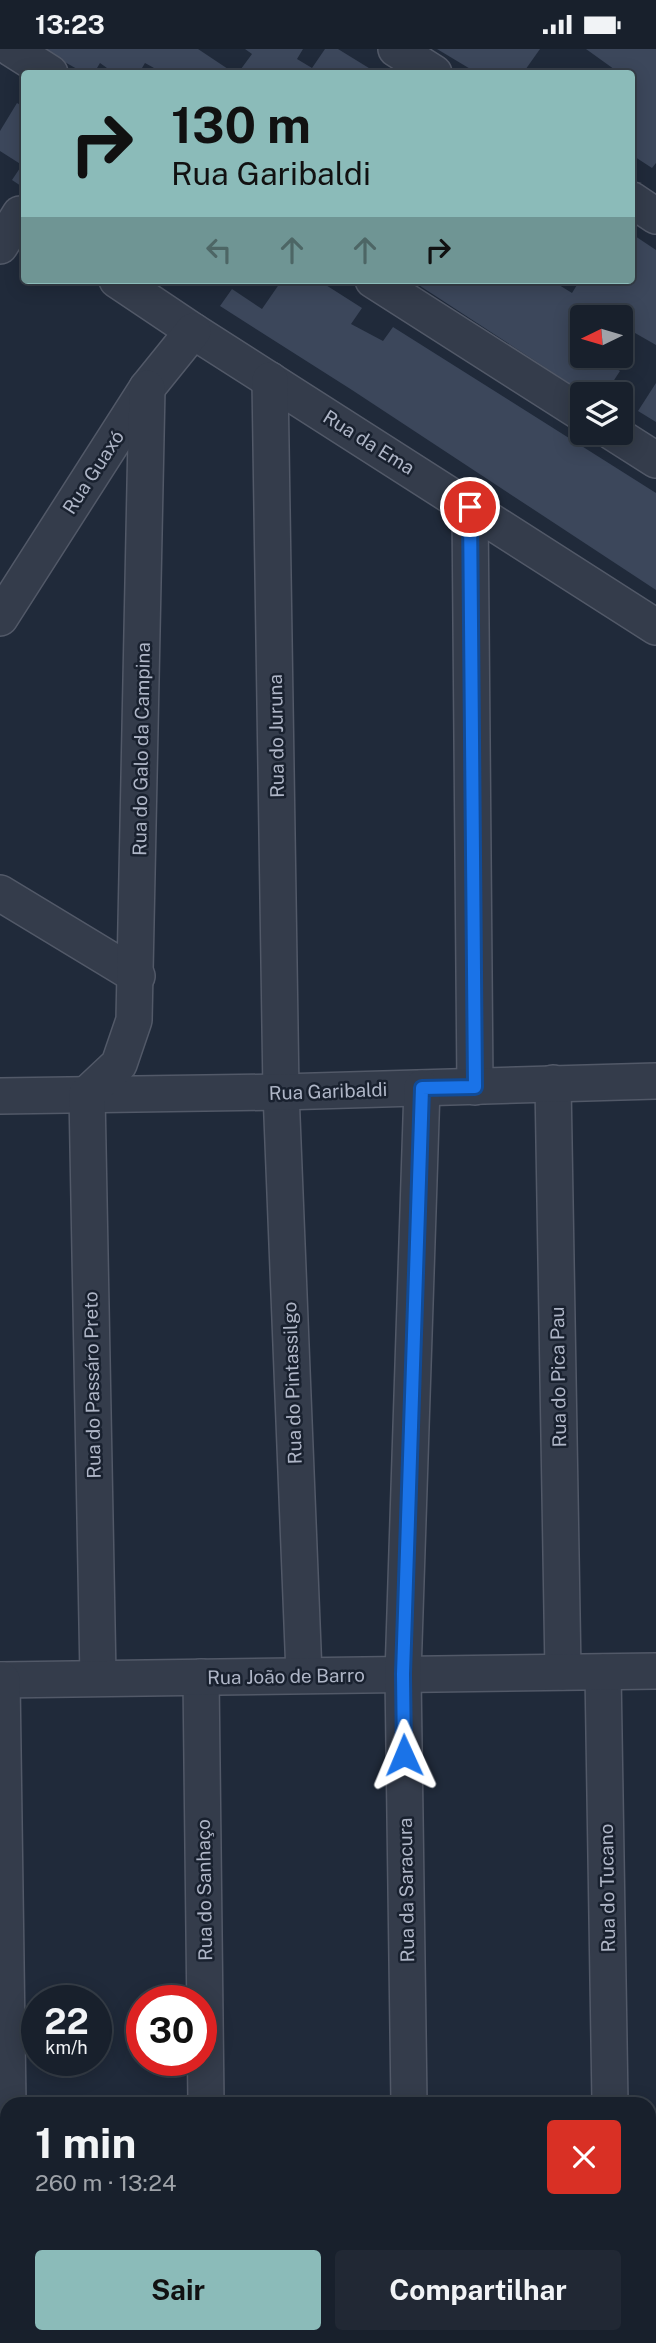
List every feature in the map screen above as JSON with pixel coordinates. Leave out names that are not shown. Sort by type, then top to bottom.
[{"type":"street","points":[[12,49],[45,70]]},
{"type":"street","points":[[396,49],[429,70]]},
{"type":"street","points":[[635,202],[656,216]]},
{"type":"street","points":[[0,246],[15,212]]},
{"type":"street","name":"Rua da Ema","points":[[123,284],[192,331],[656,627]]},
{"type":"street","points":[[379,284],[570,406]]},
{"type":"street","name":"Rua Guaxó","points":[[0,618],[147,388],[192,331]]},
{"type":"street","name":"Rua do Juruna","points":[[270,380],[281,1093]]},
{"type":"street","name":"Rua do Galo da Campina","points":[[87,1094],[119,1064],[134,1020],[147,388]]},
{"type":"street","points":[[632,445],[656,460]]},
{"type":"street","points":[[470,507],[475,1087]]},
{"type":"street","points":[[0,893],[137,976]]},
{"type":"street","name":"Rua Garibaldi","points":[[0,1096],[281,1093],[656,1080]]},
{"type":"street","name":"Rua do Pica Pau","points":[[553,1083],[562,1672]]},
{"type":"street","name":"Rua da Saracura","points":[[409,2097],[403,1674],[422,1088]]},
{"type":"street","name":"Rua do Pintassilgo","points":[[281,1093],[304,1674]]},
{"type":"street","name":"Rua do Passáro Preto","points":[[87,1094],[98,1677]]},
{"type":"street","name":"Rua João de Barro","points":[[1,1679],[656,1671]]},
{"type":"street","name":"Rua do Tucano","points":[[603,1672],[610,2097]]},
{"type":"street","name":"Rua do Sanhaço","points":[[201,1677],[206,2097]]},
{"type":"street","points":[[1,1679],[8,2097]]},
{"type":"building","points":[[42,49],[198,49],[230,70],[158,70],[145,63],[141,70],[110,70],[100,63],[96,70],[79,70]]},
{"type":"building","points":[[245,49],[303,49],[297,59],[312,68],[325,49],[338,49],[372,70],[240,70],[252,54]]},
{"type":"building","points":[[437,49],[540,49],[525,70],[472,70]]},
{"type":"building","points":[[586,49],[656,49],[656,163],[652,168],[635,157],[635,70],[615,70]]},
{"type":"building","points":[[17,103],[21,105],[21,164],[0,151],[0,131]]},
{"type":"building","points":[[21,166],[21,186],[12,180]]},
{"type":"building","points":[[635,236],[656,250],[656,345],[634,332],[634,305],[570,305],[570,368],[616,368],[620,371],[613,382],[570,384],[417,284],[557,284],[572,293],[578,284],[635,284]]},
{"type":"building","points":[[279,284],[324,284],[362,308],[351,324],[383,341],[393,327],[570,439],[570,445],[580,445],[656,493],[656,590],[220,306],[232,289],[262,309]]},
{"type":"building","points":[[656,383],[656,422],[638,411]]},
{"type":"route","points":[[404,1755],[403,1674],[422,1088],[475,1087],[470,507]]}]
